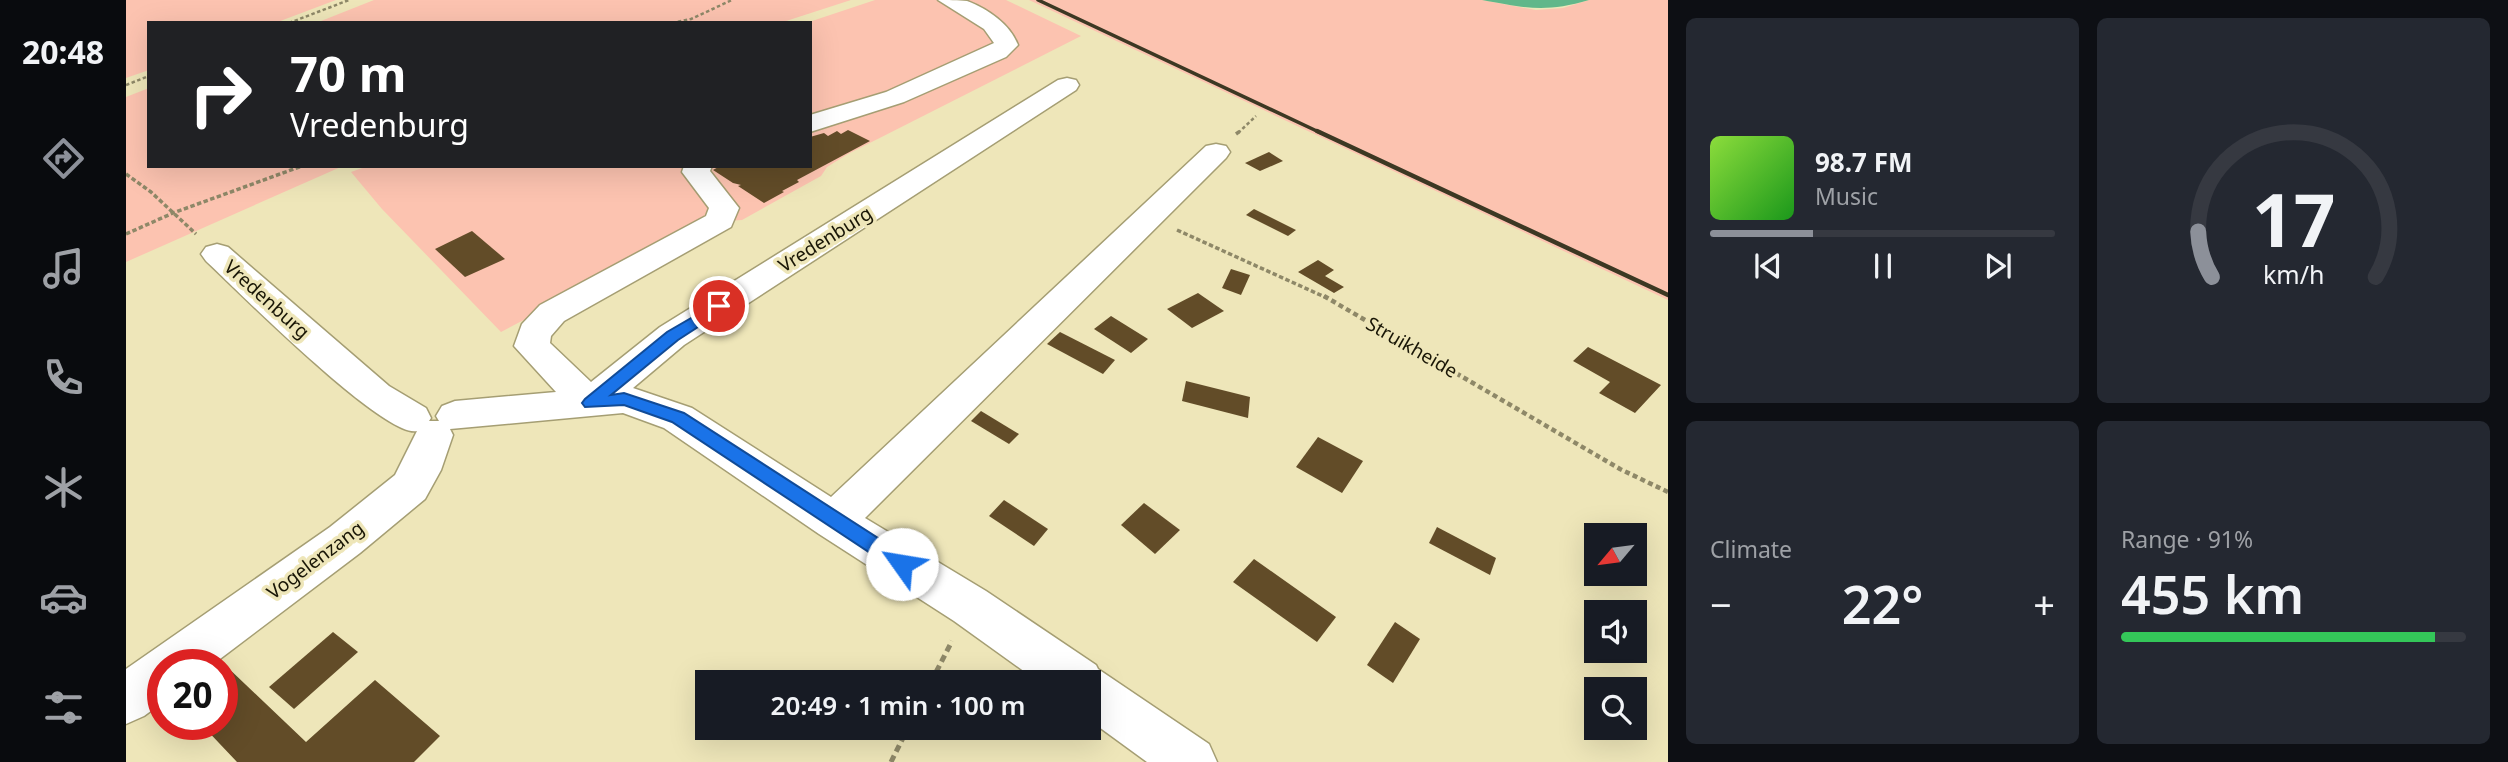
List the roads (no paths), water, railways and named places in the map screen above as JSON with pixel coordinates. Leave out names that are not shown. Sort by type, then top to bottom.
[{"type":"lane","points":[[812,123],[895,97],[998,52],[1006,46],[1005,38],[996,29],[949,0]]},
{"type":"lane","name":"Vredenburg","points":[[590,403],[672,336],[1067,85]]},
{"type":"lane","points":[[834,522],[1216,152]]},
{"type":"lane","points":[[590,403],[532,346],[534,333],[552,313],[720,221],[724,208],[696,172],[697,168]]},
{"type":"lane","name":"Vredenburg","points":[[217,254],[376,396],[433,423]]},
{"type":"lane","points":[[433,423],[624,399],[678,418],[834,522],[970,606],[1062,670]]},
{"type":"lane","name":"Vogelenzang","points":[[195,649],[345,540],[410,487],[421,470],[433,423]]},
{"type":"lane","points":[[126,699],[147,684]]},
{"type":"lane","points":[[1101,699],[1191,762]]},
{"type":"railway","points":[[1038,0],[1321,133]]},
{"type":"railway","points":[[1317,131],[1668,295]]}]
